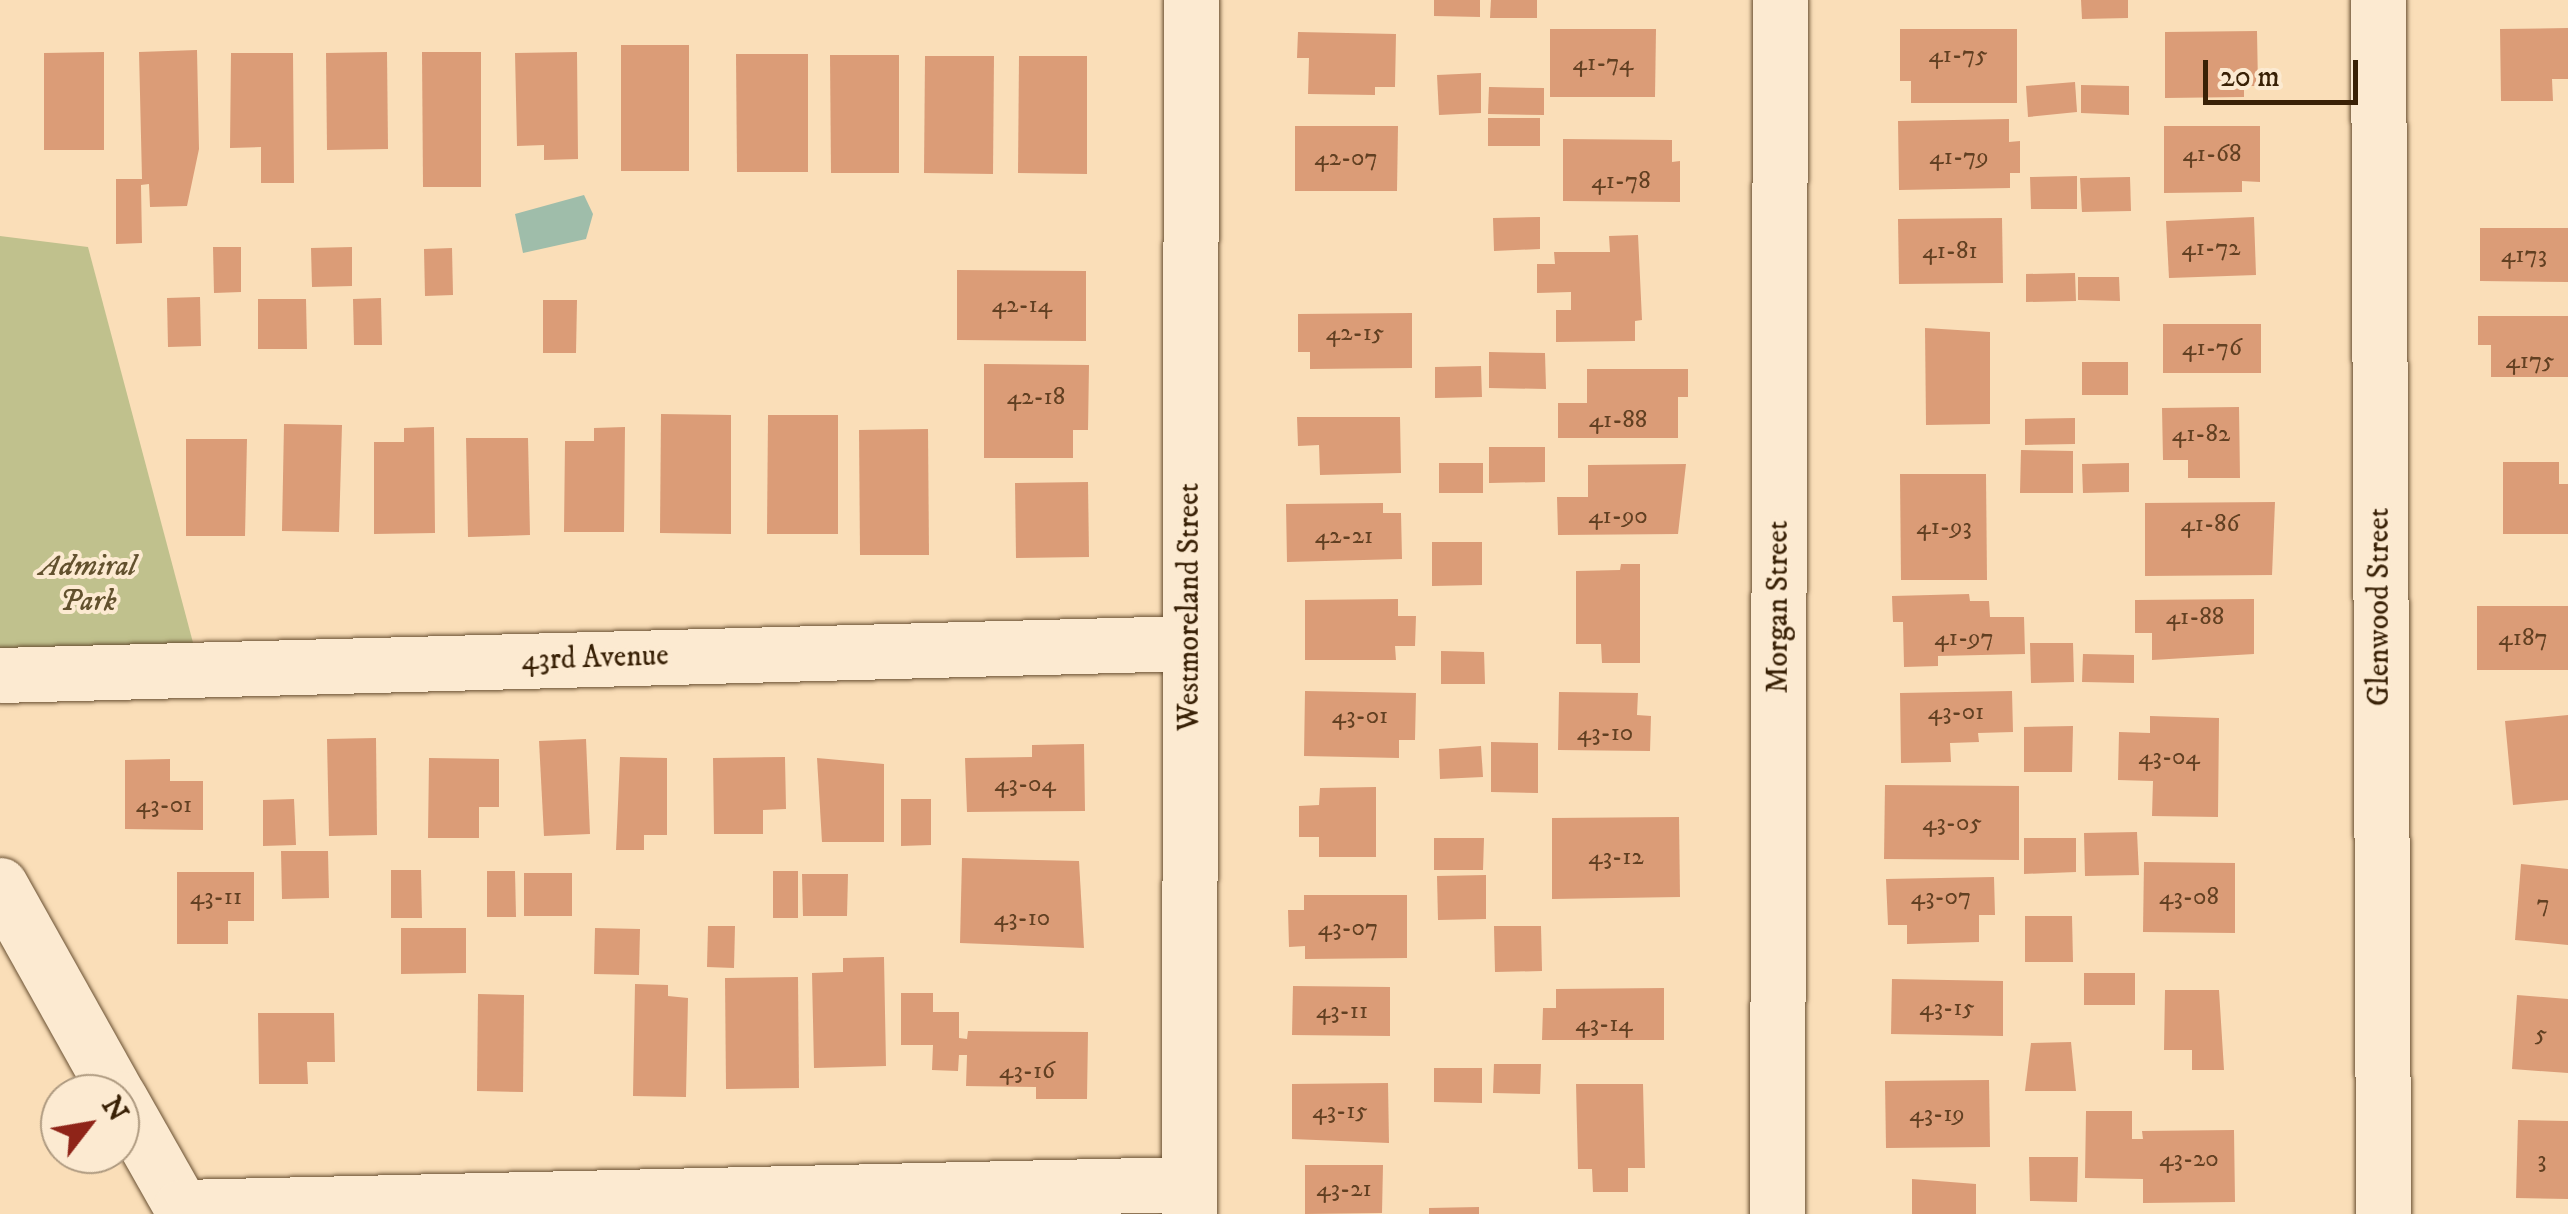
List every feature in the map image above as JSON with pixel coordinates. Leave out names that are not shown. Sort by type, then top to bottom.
[{"type":"street","name":"Westmoreland Street","points":[[1189,1199],[1191,0]]},
{"type":"street","name":"Morgan Street","points":[[1778,1214],[1780,0]]},
{"type":"street","name":"Glenwood Street","points":[[2378,0],[2383,1214]]},
{"type":"street","name":"43rd Avenue","points":[[0,675],[1190,643]]},
{"type":"street","points":[[0,885],[107,1074]]},
{"type":"street","points":[[140,1134],[183,1211],[1189,1199]]},
{"type":"green space","name":"Admiral Park","points":[[0,236],[88,247],[200,669],[0,675]]},
{"type":"shaded area","points":[[584,195],[593,214],[586,239],[523,253],[515,214]]},
{"type":"building","points":[[1434,0],[1480,0],[1480,17],[1434,16]]},
{"type":"building","points":[[1491,0],[1537,0],[1537,18],[1490,18]]},
{"type":"building","points":[[2081,0],[2128,0],[2128,18],[2082,19]]},
{"type":"building","points":[[2568,28],[2568,79],[2552,79],[2553,101],[2501,101],[2500,29]]},
{"type":"building","points":[[1550,29],[1656,29],[1655,97],[1550,97]]},
{"type":"building","points":[[1900,29],[2017,29],[2017,103],[1911,103],[1911,81],[1900,81]]},
{"type":"building","points":[[2257,31],[2258,86],[2244,86],[2244,97],[2165,98],[2165,32]]},
{"type":"building","points":[[1298,32],[1396,34],[1395,87],[1375,87],[1375,95],[1308,94],[1309,58],[1297,58]]},
{"type":"building","points":[[621,45],[689,45],[689,171],[621,171]]},
{"type":"building","points":[[197,50],[199,149],[187,206],[150,207],[149,184],[141,185],[142,243],[116,244],[116,179],[142,179],[139,52]]},
{"type":"building","points":[[104,52],[104,150],[44,150],[44,53]]},
{"type":"building","points":[[387,52],[388,149],[327,150],[326,53]]},
{"type":"building","points":[[422,52],[481,52],[481,187],[423,187]]},
{"type":"building","points":[[577,52],[578,159],[544,160],[544,145],[517,146],[515,53]]},
{"type":"building","points":[[231,53],[293,53],[294,183],[261,183],[261,147],[230,148]]},
{"type":"building","points":[[736,54],[808,54],[808,172],[737,172]]},
{"type":"building","points":[[830,55],[899,55],[899,173],[831,173]]},
{"type":"building","points":[[925,56],[994,56],[993,174],[924,173]]},
{"type":"building","points":[[1019,56],[1087,56],[1087,174],[1018,173]]},
{"type":"building","points":[[1481,73],[1481,113],[1439,115],[1437,75]]},
{"type":"building","points":[[2075,82],[2077,112],[2028,117],[2026,86]]},
{"type":"building","points":[[2081,85],[2129,86],[2129,115],[2081,113]]},
{"type":"building","points":[[1489,87],[1544,88],[1544,115],[1488,114]]},
{"type":"building","points":[[1488,118],[1540,118],[1540,146],[1488,146]]},
{"type":"building","points":[[2009,119],[2009,142],[2020,141],[2020,173],[2010,173],[2010,188],[1899,190],[1898,121]]},
{"type":"building","points":[[1295,126],[1398,126],[1397,191],[1295,191]]},
{"type":"building","points":[[2164,126],[2260,126],[2260,182],[2242,181],[2242,192],[2164,193]]},
{"type":"building","points":[[1563,139],[1672,140],[1672,162],[1680,161],[1680,202],[1563,201]]},
{"type":"building","points":[[2077,176],[2077,209],[2031,209],[2030,177]]},
{"type":"building","points":[[2130,177],[2131,211],[2082,212],[2080,178]]},
{"type":"building","points":[[1540,217],[1540,249],[1494,251],[1493,218]]},
{"type":"building","points":[[2254,217],[2256,275],[2169,278],[2166,221]]},
{"type":"building","points":[[2002,218],[2003,283],[1899,284],[1898,219]]},
{"type":"building","points":[[2480,228],[2568,228],[2568,282],[2480,281]]},
{"type":"building","points":[[1638,235],[1642,320],[1635,321],[1635,341],[1556,342],[1556,310],[1571,310],[1571,292],[1537,293],[1537,264],[1555,264],[1554,252],[1610,252],[1609,236]]},
{"type":"building","points":[[213,247],[241,247],[241,292],[214,293]]},
{"type":"building","points":[[352,247],[352,286],[312,287],[311,248]]},
{"type":"building","points":[[452,248],[453,295],[425,296],[424,249]]},
{"type":"building","points":[[957,270],[1086,271],[1086,341],[957,340]]},
{"type":"building","points":[[2075,273],[2076,301],[2026,302],[2026,274]]},
{"type":"building","points":[[2078,277],[2119,277],[2120,301],[2078,300]]},
{"type":"building","points":[[200,297],[201,346],[168,347],[167,298]]},
{"type":"building","points":[[381,298],[382,345],[354,345],[353,299]]},
{"type":"building","points":[[258,299],[306,299],[307,349],[258,349]]},
{"type":"building","points":[[543,300],[577,300],[576,353],[543,353]]},
{"type":"building","points":[[1412,313],[1412,368],[1310,369],[1310,352],[1298,352],[1298,314]]},
{"type":"building","points":[[2478,316],[2568,316],[2568,377],[2491,377],[2491,345],[2478,345]]},
{"type":"building","points":[[2163,324],[2261,324],[2261,373],[2163,373]]},
{"type":"building","points":[[1925,328],[1990,332],[1990,424],[1926,425]]},
{"type":"building","points":[[1489,352],[1545,353],[1546,389],[1489,388]]},
{"type":"building","points":[[2082,362],[2128,362],[2128,395],[2082,395]]},
{"type":"building","points":[[984,364],[1089,365],[1088,430],[1073,430],[1073,458],[984,458]]},
{"type":"building","points":[[1481,366],[1482,397],[1435,398],[1435,367]]},
{"type":"building","points":[[1587,369],[1688,369],[1688,397],[1678,397],[1678,438],[1558,438],[1558,403],[1587,403]]},
{"type":"building","points":[[2239,407],[2240,478],[2188,478],[2188,460],[2163,460],[2162,408]]},
{"type":"building","points":[[661,414],[731,415],[731,534],[660,533]]},
{"type":"building","points":[[768,415],[838,415],[838,534],[767,534]]},
{"type":"building","points":[[1297,417],[1400,417],[1401,473],[1320,475],[1319,445],[1298,446]]},
{"type":"building","points":[[2075,418],[2075,444],[2025,445],[2025,419]]},
{"type":"building","points":[[284,424],[342,425],[339,532],[282,531]]},
{"type":"building","points":[[434,427],[435,533],[374,534],[374,442],[404,442],[404,428]]},
{"type":"building","points":[[625,427],[624,532],[564,532],[565,441],[594,441],[594,428]]},
{"type":"building","points":[[928,429],[929,555],[860,555],[859,430]]},
{"type":"building","points":[[466,438],[528,438],[530,535],[468,537]]},
{"type":"building","points":[[186,439],[247,439],[245,536],[186,536]]},
{"type":"building","points":[[1489,447],[1545,447],[1545,482],[1489,483]]},
{"type":"building","points":[[2021,450],[2073,451],[2073,493],[2020,493]]},
{"type":"building","points":[[2503,462],[2559,462],[2559,484],[2568,484],[2568,534],[2503,534]]},
{"type":"building","points":[[1439,463],[1483,463],[1483,493],[1439,493]]},
{"type":"building","points":[[2129,463],[2129,492],[2083,493],[2082,464]]},
{"type":"building","points":[[1686,464],[1678,534],[1558,535],[1557,497],[1588,497],[1588,465]]},
{"type":"building","points":[[1900,474],[1986,474],[1987,580],[1901,580]]},
{"type":"building","points":[[1088,482],[1089,557],[1016,558],[1015,483]]},
{"type":"building","points":[[2275,502],[2272,575],[2145,576],[2145,503]]},
{"type":"building","points":[[1383,503],[1383,513],[1401,513],[1402,559],[1287,562],[1286,504]]},
{"type":"building","points":[[1432,542],[1482,542],[1482,585],[1432,586]]},
{"type":"building","points":[[1621,564],[1640,564],[1640,663],[1602,663],[1601,644],[1576,644],[1576,571],[1620,570]]},
{"type":"building","points":[[1969,594],[1970,601],[1989,601],[1990,617],[2024,617],[2025,654],[1938,656],[1938,666],[1904,667],[1903,622],[1893,622],[1892,596]]},
{"type":"building","points":[[1398,599],[1398,616],[1416,616],[1415,646],[1395,646],[1396,660],[1305,660],[1305,600]]},
{"type":"building","points":[[2254,599],[2254,654],[2152,660],[2152,633],[2135,633],[2135,600]]},
{"type":"building","points":[[2477,606],[2568,606],[2568,670],[2477,670]]},
{"type":"building","points":[[2030,643],[2073,643],[2074,682],[2031,683]]},
{"type":"building","points":[[1441,651],[1484,652],[1485,684],[1441,684]]},
{"type":"building","points":[[2083,654],[2134,655],[2134,683],[2082,682]]},
{"type":"building","points":[[1305,691],[1416,693],[1415,740],[1399,740],[1399,758],[1304,756]]},
{"type":"building","points":[[2012,691],[2013,732],[1978,733],[1979,742],[1950,743],[1951,762],[1901,763],[1900,693]]},
{"type":"building","points":[[1559,692],[1638,693],[1637,715],[1651,716],[1650,751],[1558,750]]},
{"type":"building","points":[[2568,715],[2568,800],[2513,805],[2505,721]]},
{"type":"building","points":[[2150,716],[2219,718],[2218,817],[2152,816],[2153,781],[2118,780],[2119,732],[2150,733]]},
{"type":"building","points":[[2073,726],[2072,772],[2024,772],[2024,727]]},
{"type":"building","points":[[376,738],[377,835],[329,836],[327,739]]},
{"type":"building","points":[[586,739],[590,834],[544,836],[539,741]]},
{"type":"building","points":[[1491,742],[1538,743],[1538,793],[1491,792]]},
{"type":"building","points":[[1084,744],[1085,811],[967,812],[965,758],[1032,757],[1032,745]]},
{"type":"building","points":[[1481,746],[1483,777],[1440,779],[1439,749]]},
{"type":"building","points":[[620,757],[667,758],[667,835],[644,835],[644,850],[616,850]]},
{"type":"building","points":[[785,757],[786,809],[763,810],[763,834],[714,834],[713,758]]},
{"type":"building","points":[[429,758],[499,759],[499,807],[479,807],[479,838],[428,838]]},
{"type":"building","points":[[817,758],[884,764],[884,842],[822,842]]},
{"type":"building","points":[[170,759],[170,781],[203,781],[203,830],[125,829],[125,760]]},
{"type":"building","points":[[1885,785],[2019,786],[2019,860],[1884,859]]},
{"type":"building","points":[[1376,787],[1376,857],[1319,857],[1319,837],[1299,837],[1299,806],[1319,805],[1320,788]]},
{"type":"building","points":[[294,799],[296,845],[263,846],[263,800]]},
{"type":"building","points":[[901,799],[931,799],[931,845],[901,846]]},
{"type":"building","points":[[1679,817],[1680,897],[1552,899],[1552,818]]},
{"type":"building","points":[[2137,832],[2139,875],[2085,876],[2084,833]]},
{"type":"building","points":[[1434,838],[1484,838],[1483,870],[1434,870]]},
{"type":"building","points":[[2024,838],[2076,838],[2076,872],[2024,874]]},
{"type":"building","points":[[281,851],[328,851],[329,898],[282,899]]},
{"type":"building","points":[[962,858],[1079,861],[1084,948],[960,943]]},
{"type":"building","points":[[2144,862],[2235,863],[2235,933],[2143,932]]},
{"type":"building","points":[[2521,864],[2568,869],[2568,945],[2515,940]]},
{"type":"building","points":[[391,870],[421,870],[422,918],[391,918]]},
{"type":"building","points":[[487,871],[515,871],[516,917],[487,917]]},
{"type":"building","points":[[773,871],[798,871],[798,918],[773,918]]},
{"type":"building","points":[[177,872],[254,872],[254,921],[228,921],[228,944],[177,944]]},
{"type":"building","points":[[524,873],[572,873],[572,916],[524,916]]},
{"type":"building","points":[[802,874],[848,874],[847,916],[803,916]]},
{"type":"building","points":[[1486,875],[1486,919],[1438,920],[1437,876]]},
{"type":"building","points":[[1994,877],[1995,915],[1979,915],[1979,942],[1907,944],[1907,925],[1888,925],[1886,879]]},
{"type":"building","points":[[1304,895],[1407,895],[1407,958],[1305,959],[1305,946],[1289,947],[1288,910],[1304,910]]},
{"type":"building","points":[[2025,916],[2072,916],[2073,962],[2025,962]]},
{"type":"building","points":[[708,926],[735,926],[734,968],[707,967]]},
{"type":"building","points":[[1494,926],[1541,926],[1542,971],[1495,972]]},
{"type":"building","points":[[401,928],[466,928],[466,973],[401,974]]},
{"type":"building","points":[[595,928],[640,929],[639,975],[594,974]]},
{"type":"building","points":[[884,957],[886,1066],[814,1068],[812,973],[843,972],[843,958]]},
{"type":"building","points":[[2084,973],[2135,973],[2135,1005],[2084,1005]]},
{"type":"building","points":[[798,977],[799,1088],[726,1089],[725,978]]},
{"type":"building","points":[[1892,979],[2003,981],[2003,1036],[1891,1034]]},
{"type":"building","points":[[635,984],[668,985],[668,996],[688,998],[686,1097],[633,1096]]},
{"type":"building","points":[[1293,986],[1390,987],[1390,1036],[1292,1035]]},
{"type":"building","points":[[1664,988],[1664,1040],[1542,1040],[1543,1008],[1556,1008],[1556,989]]},
{"type":"building","points":[[2165,990],[2219,990],[2224,1070],[2192,1070],[2192,1050],[2164,1050]]},
{"type":"building","points":[[901,993],[933,993],[933,1012],[959,1012],[959,1038],[967,1039],[968,1031],[1088,1032],[1087,1099],[1036,1099],[1036,1087],[966,1086],[967,1055],[959,1055],[958,1071],[932,1070],[933,1045],[901,1045]]},
{"type":"building","points":[[478,994],[524,995],[523,1092],[477,1091]]},
{"type":"building","points":[[2517,995],[2568,999],[2568,1073],[2512,1069]]},
{"type":"building","points":[[258,1013],[334,1013],[335,1062],[307,1062],[308,1084],[259,1084]]},
{"type":"building","points":[[2071,1042],[2076,1091],[2025,1091],[2031,1043]]},
{"type":"building","points":[[1494,1064],[1541,1064],[1540,1094],[1493,1093]]},
{"type":"building","points":[[1434,1068],[1482,1068],[1482,1103],[1434,1102]]},
{"type":"building","points":[[1989,1080],[1990,1147],[1886,1148],[1885,1081]]},
{"type":"building","points":[[1388,1083],[1389,1143],[1292,1139],[1292,1084]]},
{"type":"building","points":[[1576,1084],[1643,1084],[1645,1168],[1628,1168],[1628,1192],[1593,1192],[1592,1169],[1578,1169]]},
{"type":"building","points":[[2086,1111],[2132,1111],[2132,1139],[2143,1139],[2142,1131],[2234,1130],[2235,1202],[2143,1203],[2143,1179],[2085,1178]]},
{"type":"building","points":[[2518,1120],[2568,1121],[2568,1199],[2516,1198]]},
{"type":"building","points":[[2029,1157],[2078,1157],[2077,1202],[2030,1201]]},
{"type":"building","points":[[1305,1165],[1383,1165],[1382,1213],[1305,1214]]},
{"type":"building","points":[[1912,1179],[1976,1184],[1976,1214],[1912,1214]]},
{"type":"building","points":[[1479,1207],[1479,1214],[1429,1214],[1429,1208]]}]
